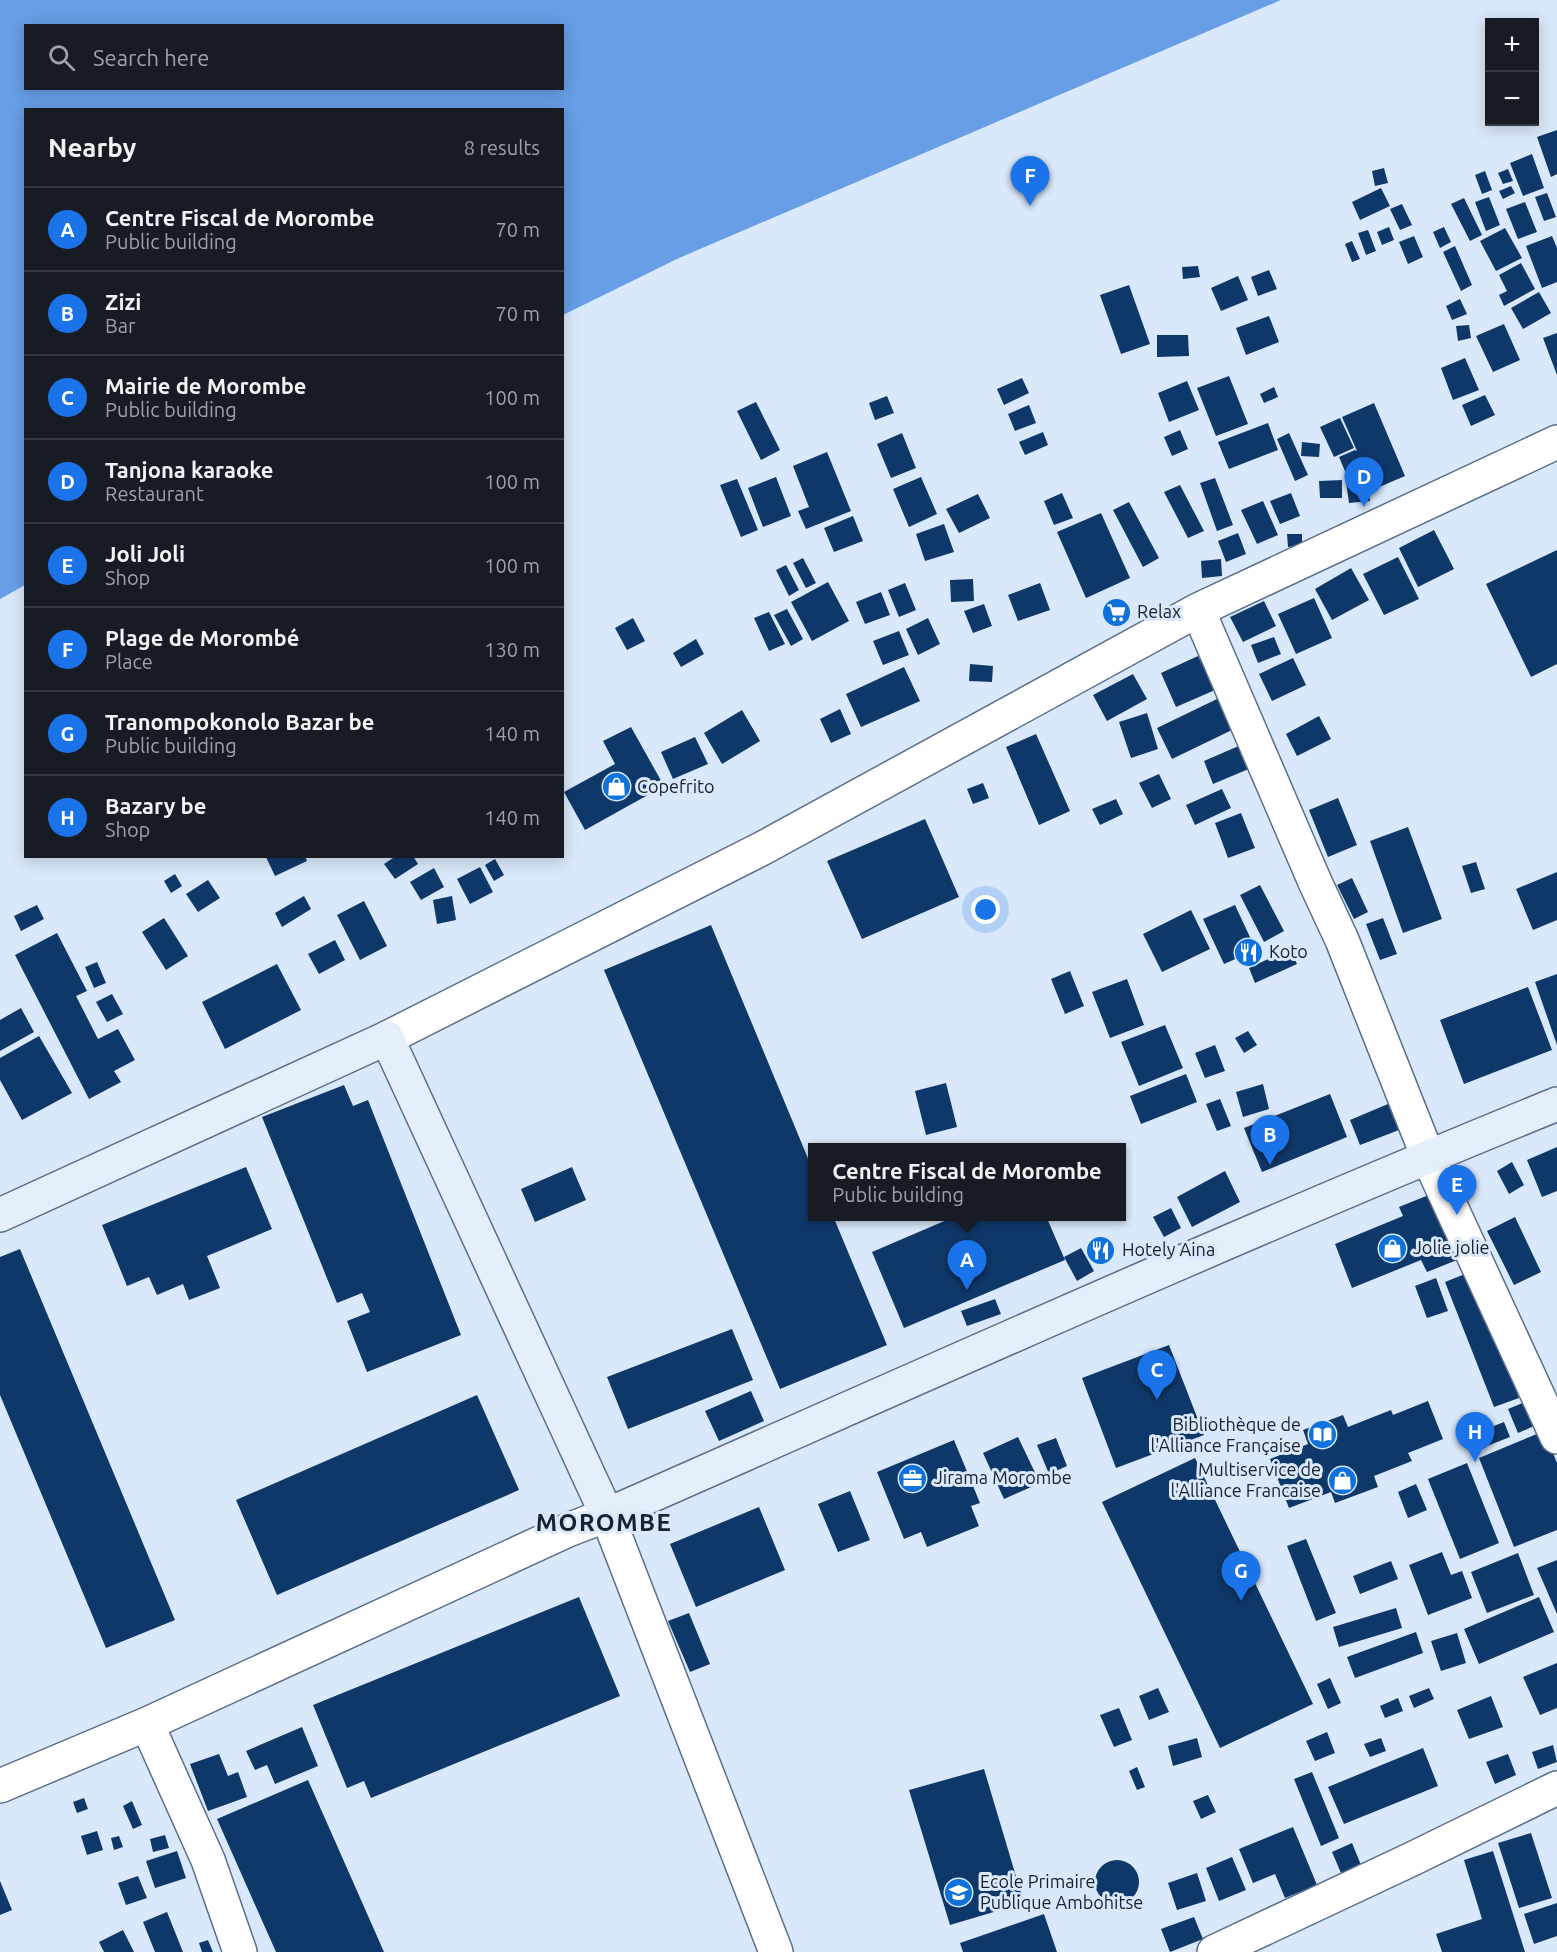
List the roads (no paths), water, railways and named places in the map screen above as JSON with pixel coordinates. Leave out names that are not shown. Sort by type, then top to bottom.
[{"type":"street","points":[[0,1215],[387,1038],[763,848],[1198,609],[1557,442]]},
{"type":"street","points":[[1198,609],[1342,940],[1428,1156],[1557,1437]]},
{"type":"street","points":[[387,1038],[607,1515],[776,1952]]},
{"type":"street","points":[[0,1786],[147,1724],[568,1530],[1428,1156],[1557,1104]]},
{"type":"street","points":[[147,1724],[208,1860],[240,1952]]},
{"type":"street","points":[[1214,1952],[1557,1788]]},
{"type":"water","points":[[0,0],[1281,0],[679,258],[564,315],[564,108],[24,108],[24,586],[0,599]]},
{"type":"place","name":"Plage de Morombé","points":[[1030,206]]},
{"type":"place","name":"Tanjona karaoke","points":[[1364,507]]},
{"type":"place","name":"Relax","points":[[1116,612]]},
{"type":"place","name":"Copefrito","points":[[616,787]]},
{"type":"place","name":"Koto","points":[[1248,952]]},
{"type":"place","name":"Zizi","points":[[1270,1165]]},
{"type":"place","name":"Joli Joli","points":[[1457,1215]]},
{"type":"place","name":"Jolie jolie","points":[[1392,1248]]},
{"type":"place","name":"Hotely Aina","points":[[1101,1250]]},
{"type":"place","name":"Centre Fiscal de Morombe","points":[[967,1290]]},
{"type":"place","name":"Mairie de Morombe","points":[[1157,1400]]},
{"type":"place","name":"Bibliothèque de l'Alliance Française","points":[[1322,1435]]},
{"type":"place","name":"Bazary be","points":[[1475,1462]]},
{"type":"place","name":"Jirama Morombe","points":[[913,1478]]},
{"type":"place","name":"Multiservice de l'Alliance Francaise","points":[[1342,1480]]},
{"type":"place","name":"Tranompokonolo Bazar be","points":[[1241,1601]]},
{"type":"place","name":"Ecole Primaire Publique Ambohitse","points":[[959,1892]]},
{"type":"district","name":"MOROMBE","points":[[604,1523]]}]
